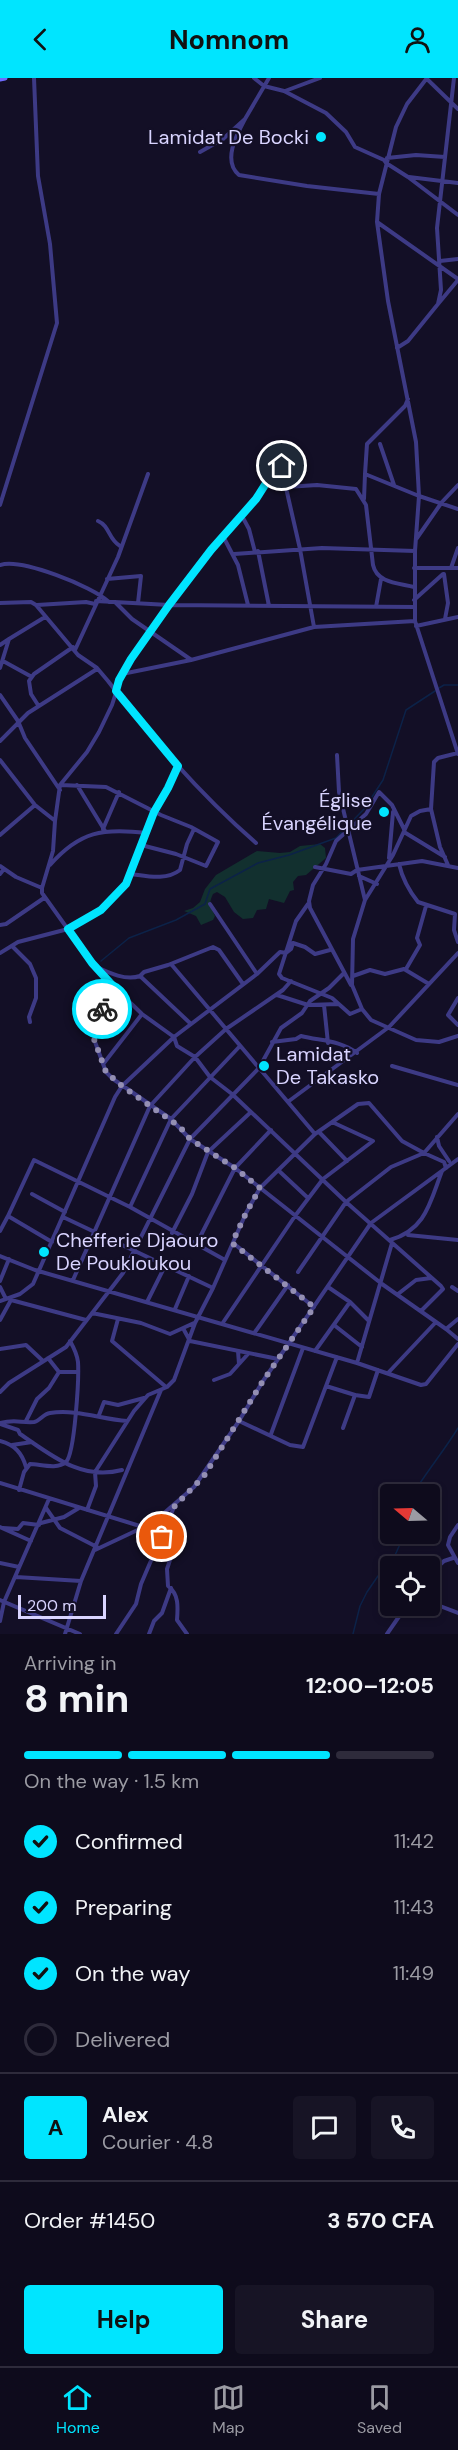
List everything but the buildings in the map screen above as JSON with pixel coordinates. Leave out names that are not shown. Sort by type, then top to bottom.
[{"type":"street","points":[[0,79],[4,78]]},
{"type":"street","points":[[0,505],[57,323],[51,244],[38,176],[34,78]]},
{"type":"street","points":[[254,78],[264,86],[284,91],[326,113],[346,132],[355,147],[380,157],[458,215]]},
{"type":"street","points":[[269,78],[237,135],[231,158],[234,171],[239,175],[307,186],[379,194]]},
{"type":"street","points":[[284,91],[317,78]]},
{"type":"street","points":[[448,865],[440,847],[431,809],[434,762],[442,757],[458,754],[416,624],[414,568],[419,496],[417,442],[397,348],[377,222],[379,194],[387,158],[396,127],[407,105],[427,78],[450,103],[458,108]]},
{"type":"street","points":[[438,304],[441,290],[441,267],[436,242],[454,78]]},
{"type":"street","points":[[200,152],[223,139],[244,119]]},
{"type":"street","points":[[387,158],[416,154],[445,157]]},
{"type":"street","points":[[408,177],[458,183]]},
{"type":"street","points":[[377,222],[458,280],[408,341],[397,348]]},
{"type":"street","points":[[440,261],[458,260]]},
{"type":"street","points":[[408,397],[405,406],[367,444],[364,500],[374,571],[381,579],[414,587]]},
{"type":"street","points":[[380,444],[394,486]]},
{"type":"street","points":[[314,627],[282,466],[278,466],[242,516],[211,550],[169,605],[122,674],[106,718],[87,752],[60,788],[55,821],[55,840],[42,888],[44,898],[95,966],[113,986],[142,1014],[174,1037],[177,1046],[195,1057],[210,1077],[232,1094],[346,1202],[443,1289],[421,1311]]},
{"type":"street","points":[[38,705],[28,687],[32,677],[74,649],[118,557],[120,546],[148,474]]},
{"type":"street","points":[[366,474],[458,509]]},
{"type":"street","points":[[286,488],[309,485],[351,488],[360,492],[364,500]]},
{"type":"street","points":[[417,539],[442,502],[458,485]]},
{"type":"street","points":[[242,516],[249,529],[256,552],[269,606]]},
{"type":"street","points":[[98,521],[104,524],[113,542],[120,546]]},
{"type":"street","points":[[224,538],[234,554],[243,579],[248,605]]},
{"type":"street","points":[[451,568],[458,548]]},
{"type":"street","points":[[234,554],[300,549],[415,551]]},
{"type":"street","points":[[0,565],[8,562],[72,581],[101,594],[110,602]]},
{"type":"street","points":[[436,567],[444,574]]},
{"type":"street","points":[[414,568],[458,568]]},
{"type":"street","points":[[414,600],[444,574]]},
{"type":"street","points":[[444,574],[443,584],[448,603],[446,619]]},
{"type":"street","points":[[107,579],[141,576],[138,603]]},
{"type":"street","points":[[376,607],[381,579]]},
{"type":"street","points":[[0,603],[31,602],[36,605],[74,649],[97,668],[178,766],[218,809],[256,843]]},
{"type":"street","points":[[36,605],[115,602],[169,605],[415,607]]},
{"type":"street","points":[[115,602],[150,632],[191,660]]},
{"type":"street","points":[[122,674],[191,660],[314,627],[416,624],[458,616]]},
{"type":"street","points":[[0,645],[45,617]]},
{"type":"street","points":[[0,668],[9,639]]},
{"type":"street","points":[[3,661],[32,677]]},
{"type":"street","points":[[0,741],[10,733],[18,721],[38,705],[71,687],[97,668]]},
{"type":"street","points":[[0,695],[18,721],[25,738],[60,788]]},
{"type":"street","points":[[337,756],[339,792],[365,900]]},
{"type":"street","points":[[0,760],[35,805],[55,821]]},
{"type":"street","points":[[0,953],[18,942],[68,929],[101,910],[126,884],[154,812],[178,766]]},
{"type":"street","points":[[60,788],[77,785],[96,786],[119,792],[154,812],[194,828],[216,840],[218,844],[206,866],[141,845]]},
{"type":"street","points":[[77,785],[104,830]]},
{"type":"street","points":[[104,830],[119,792]]},
{"type":"street","points":[[362,1009],[351,1014],[332,998],[282,978],[279,974],[296,921],[309,903],[313,885],[324,868],[336,841],[371,808],[373,799],[379,792],[392,805],[404,830],[446,857]]},
{"type":"street","points":[[0,835],[35,805]]},
{"type":"street","points":[[387,864],[394,817],[392,805]]},
{"type":"street","points":[[352,986],[353,939],[365,900],[377,884],[414,813],[431,809]]},
{"type":"street","points":[[131,873],[167,877],[180,870],[194,828]]},
{"type":"street","points":[[46,870],[63,852],[92,833],[104,830],[146,833]]},
{"type":"street","points":[[315,867],[351,874],[387,864],[422,861],[458,868]]},
{"type":"street","points":[[399,864],[402,878],[408,883],[418,902],[455,914],[454,930],[458,942]]},
{"type":"street","points":[[0,874],[2,868],[16,878],[42,888]]},
{"type":"street","points":[[358,873],[377,884]]},
{"type":"street","points":[[0,925],[6,924],[44,898]]},
{"type":"street","points":[[309,903],[330,950],[352,986],[367,1017],[416,1040],[439,1042],[456,1038]]},
{"type":"street","points":[[210,904],[257,974]]},
{"type":"street","points":[[352,976],[370,970],[385,974],[405,969],[420,945],[417,938],[426,906]]},
{"type":"street","points":[[0,1301],[30,1288],[122,1086],[174,1037],[257,974],[280,952],[286,953],[293,944],[315,954],[330,950]]},
{"type":"street","points":[[13,947],[30,964],[36,978],[36,998],[28,1020],[30,1022]]},
{"type":"street","points":[[95,966],[117,976],[130,978],[216,948],[243,984]]},
{"type":"street","points":[[289,1101],[389,1028],[458,953]]},
{"type":"street","points":[[171,964],[208,1010],[317,1133],[347,1161]]},
{"type":"street","points":[[405,969],[429,984]]},
{"type":"street","points":[[0,1392],[9,1383],[62,1351],[123,1273],[190,1139],[259,1068],[280,1028],[302,1013],[344,973]]},
{"type":"street","points":[[140,976],[191,1024]]},
{"type":"street","points":[[73,1280],[150,1106],[195,1057],[226,1029],[276,995],[291,981]]},
{"type":"street","points":[[113,986],[94,1031],[96,1049],[106,1072],[122,1086],[171,1119],[190,1139],[235,1168],[382,1284],[458,1339]]},
{"type":"street","points":[[276,995],[308,1005],[338,1004]]},
{"type":"street","points":[[458,998],[448,1015],[458,1025]]},
{"type":"street","points":[[324,1005],[328,1043]]},
{"type":"street","points":[[104,1063],[142,1014]]},
{"type":"street","points":[[272,1042],[296,1039],[301,1036],[328,1043],[343,1044],[357,1053]]},
{"type":"street","points":[[130,1207],[171,1119],[240,1046]]},
{"type":"street","points":[[392,1066],[458,1085]]},
{"type":"street","points":[[99,1415],[104,1402],[118,1405],[144,1398],[167,1387],[174,1380],[195,1323],[260,1188],[295,1153],[332,1122],[358,1104],[369,1103],[402,1141],[424,1153],[446,1161],[457,1160]]},
{"type":"street","points":[[172,1233],[192,1194],[208,1152],[251,1112]]},
{"type":"street","points":[[298,1272],[346,1202],[391,1167],[424,1153],[458,1114]]},
{"type":"street","points":[[222,1324],[295,1216],[323,1179],[372,1141],[332,1122]]},
{"type":"street","points":[[197,1243],[235,1168],[271,1130]]},
{"type":"street","points":[[391,1241],[407,1235],[417,1227],[429,1207],[446,1161],[437,1136]]},
{"type":"street","points":[[0,1231],[34,1160],[130,1207],[172,1233],[197,1243],[225,1260]]},
{"type":"street","points":[[96,1548],[144,1527],[175,1505],[204,1476],[278,1359],[371,1223],[457,1160]]},
{"type":"street","points":[[278,1170],[308,1198]]},
{"type":"street","points":[[32,1194],[93,1231],[213,1288]]},
{"type":"street","points":[[8,1216],[52,1242]]},
{"type":"street","points":[[407,1235],[458,1240]]},
{"type":"street","points":[[357,1363],[382,1284],[391,1241]]},
{"type":"street","points":[[232,1243],[314,1307]]},
{"type":"street","points":[[0,1256],[423,1385],[458,1344]]},
{"type":"street","points":[[0,1281],[9,1259]]},
{"type":"street","points":[[147,1302],[166,1264]]},
{"type":"street","points":[[175,1310],[189,1276]]},
{"type":"street","points":[[398,1294],[416,1280],[431,1278]]},
{"type":"street","points":[[255,1332],[288,1285]]},
{"type":"street","points":[[0,1287],[6,1299]]},
{"type":"street","points":[[328,1287],[350,1302],[369,1321]]},
{"type":"street","points":[[452,1287],[458,1291]]},
{"type":"street","points":[[0,1320],[11,1298]]},
{"type":"street","points":[[11,1298],[86,1320]]},
{"type":"street","points":[[315,1351],[350,1302]]},
{"type":"street","points":[[92,1313],[141,1323],[170,1334],[195,1323]]},
{"type":"street","points":[[118,1319],[112,1341],[167,1387]]},
{"type":"street","points":[[446,1329],[458,1319]]},
{"type":"street","points":[[388,1373],[436,1322]]},
{"type":"street","points":[[334,1326],[362,1347]]},
{"type":"street","points":[[184,1329],[190,1341]]},
{"type":"street","points":[[19,1490],[26,1468],[30,1464],[54,1466],[64,1464],[70,1455],[77,1413],[75,1397],[78,1372],[75,1350],[70,1341]]},
{"type":"street","points":[[190,1341],[278,1359]]},
{"type":"street","points":[[0,1349],[26,1345],[43,1361]]},
{"type":"street","points":[[271,1434],[303,1348]]},
{"type":"street","points":[[238,1351],[239,1365]]},
{"type":"street","points":[[214,1380],[230,1374],[248,1353]]},
{"type":"street","points":[[239,1421],[290,1444],[303,1447],[337,1357]]},
{"type":"street","points":[[48,1358],[59,1372]]},
{"type":"street","points":[[326,1386],[365,1397],[371,1395],[378,1370]]},
{"type":"street","points":[[59,1372],[78,1372]]},
{"type":"street","points":[[26,1421],[37,1399],[49,1388],[59,1372]]},
{"type":"street","points":[[64,1634],[81,1581],[161,1389]]},
{"type":"street","points":[[343,1428],[355,1395]]},
{"type":"street","points":[[87,1510],[96,1486],[95,1472],[144,1398]]},
{"type":"street","points":[[0,1424],[14,1419],[38,1421],[44,1415],[51,1413],[77,1413],[128,1420]]},
{"type":"street","points":[[0,1424],[18,1430],[20,1434],[64,1464],[95,1472],[110,1473],[122,1470]]},
{"type":"street","points":[[0,1441],[12,1445],[21,1454],[26,1468]]},
{"type":"street","points":[[12,1445],[32,1442]]},
{"type":"street","points":[[0,1483],[144,1527]]},
{"type":"street","points":[[0,1621],[2,1601],[20,1568],[49,1499]]},
{"type":"street","points":[[116,1634],[136,1604],[141,1584],[175,1505]]},
{"type":"street","points":[[46,1508],[54,1521],[66,1531],[96,1548]]},
{"type":"street","points":[[1,1528],[18,1529],[23,1523],[39,1524],[54,1521],[79,1509]]},
{"type":"street","points":[[170,1517],[170,1537],[174,1548],[167,1569],[168,1586],[178,1603],[177,1620],[187,1634]]},
{"type":"street","points":[[458,1525],[448,1542],[453,1558],[458,1563]]},
{"type":"street","points":[[1,1528],[31,1540]]},
{"type":"street","points":[[440,1565],[453,1558]]},
{"type":"street","points":[[0,1563],[20,1568]]},
{"type":"street","points":[[15,1577],[81,1581]]},
{"type":"street","points":[[148,1634],[154,1621],[162,1613],[171,1588]]},
{"type":"street","points":[[2,1601],[80,1634]]},
{"type":"street","points":[[440,1606],[458,1612]]},
{"type":"street","points":[[387,1634],[399,1616]]},
{"type":"street","points":[[179,1634],[180,1626]]},
{"type":"green space","points":[[320,844],[325,848],[326,858],[306,875],[298,876],[293,882],[294,890],[290,891],[284,903],[269,899],[266,909],[257,910],[253,918],[243,919],[234,912],[225,897],[217,892],[213,894],[211,900],[215,916],[213,920],[201,925],[196,916],[184,911],[200,902],[205,889],[216,875],[257,851],[290,852],[300,846]]},
{"type":"waterway","points":[[439,688],[444,685],[458,685]]},
{"type":"waterway","points":[[101,961],[129,938],[176,920],[205,904],[210,889],[258,863],[289,855],[336,838],[364,809],[383,780],[406,710],[435,691]]},
{"type":"waterway","points":[[420,1484],[458,1428]]},
{"type":"waterway","points":[[353,1634],[360,1606],[367,1592],[392,1562],[400,1544]]},
{"type":"way so far","points":[[102,1009],[94,1031],[94,1039],[106,1072],[122,1086],[171,1119],[190,1139],[235,1168],[260,1188],[232,1243],[314,1307],[263,1381],[204,1476],[172,1509],[162,1537]]},
{"type":"place","name":"Lamidat De Bocki","points":[[321,137]]},
{"type":"place","name":"Église Évangélique","points":[[384,812]]},
{"type":"place","name":"Lamidat De Takasko","points":[[264,1066]]},
{"type":"place","name":"Chefferie Djaouro De Poukloukou","points":[[44,1252]]},
{"type":"route","points":[[102,1009],[113,986],[92,963],[68,929],[101,910],[126,884],[154,812],[178,766],[116,691],[119,680],[169,605],[211,550],[224,538],[256,499],[275,469],[282,466]]}]
